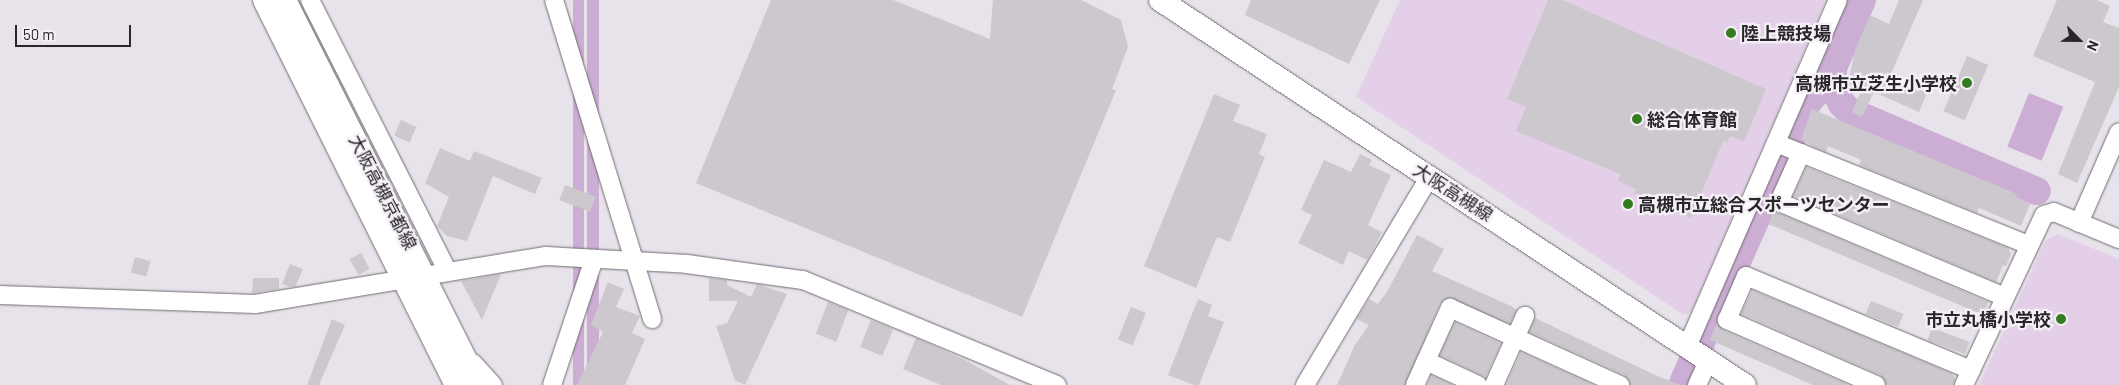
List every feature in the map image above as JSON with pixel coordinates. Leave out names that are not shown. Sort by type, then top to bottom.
[{"type":"main road","name":"大阪高槻京都線","points":[[264,0],[402,278],[451,367],[479,385]]},
{"type":"main road","name":"大阪高槻京都線","points":[[285,0],[424,273],[456,385]]},
{"type":"main road","name":"大阪高槻線","points":[[1160,0],[1745,385]]},
{"type":"street","points":[[310,0],[447,270]]},
{"type":"street","points":[[554,0],[652,319]]},
{"type":"street","points":[[1838,0],[1789,148],[1779,202],[2005,296]]},
{"type":"street","points":[[2079,223],[2119,132]]},
{"type":"street","points":[[1789,148],[2029,246]]},
{"type":"street","points":[[1687,347],[1709,296],[1789,148]]},
{"type":"street","points":[[1305,385],[1430,176]]},
{"type":"street","points":[[1876,385],[1727,320],[1746,276],[1968,377],[2044,215],[2054,212],[2119,239]]},
{"type":"street","points":[[0,295],[255,304],[424,273],[546,256],[633,259],[687,264],[803,280],[1057,385]]},
{"type":"street","points":[[552,385],[594,259]]},
{"type":"street","points":[[1709,296],[1733,306]]},
{"type":"street","points":[[1415,385],[1450,308],[1620,385]]},
{"type":"street","points":[[1494,385],[1525,316]]},
{"type":"street","points":[[1426,361],[1478,385]]},
{"type":"street","points":[[1698,385],[1708,361]]},
{"type":"street","points":[[451,367],[493,385]]},
{"type":"shaded area","points":[[573,0],[584,0],[584,385],[573,385]]},
{"type":"shaded area","points":[[587,0],[599,0],[599,385],[587,385]]},
{"type":"shaded area","name":"高槻市立総合スポーツセンター","points":[[1400,0],[1826,0],[1691,312],[1684,315],[1356,97]]},
{"type":"shaded area","points":[[2029,93],[2063,107],[2042,161],[2007,147]]},
{"type":"shaded area","name":"市立丸橋小学校","points":[[2058,234],[2119,259],[2119,385],[1979,385],[2046,240]]},
{"type":"building","points":[[771,0],[893,0],[990,39],[993,0],[1081,0],[1121,20],[1128,47],[1112,89],[1116,90],[1022,317],[696,183]]},
{"type":"building","points":[[1251,0],[1380,0],[1349,64],[1245,15]]},
{"type":"building","name":"総合体育館","points":[[1548,0],[1562,0],[1766,89],[1744,142],[1730,136],[1727,143],[1723,141],[1691,218],[1634,194],[1636,189],[1618,181],[1620,174],[1516,131],[1526,107],[1507,99]]},
{"type":"building","points":[[1899,0],[1923,0],[1890,76],[1927,93],[1919,112],[1874,92],[1862,117],[1852,112],[1862,89],[1848,84],[1855,50],[1870,15],[1889,24]]},
{"type":"building","points":[[2057,0],[2097,0],[2110,6],[2103,22],[2119,28],[2119,87],[2077,183],[2058,174],[2095,82],[2033,56]]},
{"type":"building","points":[[1967,56],[1988,65],[1965,120],[1944,111]]},
{"type":"building","points":[[1214,94],[1240,105],[1233,121],[1267,134],[1259,154],[1265,157],[1230,242],[1217,237],[1196,288],[1144,266]]},
{"type":"building","points":[[1812,109],[2017,194],[2016,197],[2030,204],[2021,226],[1979,208],[1977,213],[1859,165],[1861,160],[1828,146],[1826,152],[1812,146],[1801,139]]},
{"type":"building","points":[[401,120],[417,127],[410,142],[394,136]]},
{"type":"building","points":[[440,148],[470,161],[474,151],[542,178],[535,194],[493,176],[467,241],[447,236],[437,226],[449,197],[425,183]]},
{"type":"building","points":[[1360,154],[1372,160],[1369,165],[1391,175],[1368,225],[1382,232],[1367,260],[1349,251],[1343,265],[1298,243],[1312,215],[1301,210],[1324,160],[1351,172]]},
{"type":"building","points":[[1806,167],[2008,248],[2011,254],[2006,266],[2003,265],[1996,282],[1793,196]]},
{"type":"building","points":[[565,185],[596,197],[590,212],[559,200]]},
{"type":"building","points":[[1774,211],[1988,302],[1983,315],[1769,224]]},
{"type":"building","points":[[1417,235],[1444,249],[1432,271],[1517,310],[1510,324],[1448,298],[1440,304],[1405,385],[1337,385],[1355,345],[1369,325],[1357,319],[1369,299],[1378,304],[1388,290]]},
{"type":"building","points":[[361,253],[370,269],[358,275],[350,259]]},
{"type":"building","points":[[135,257],[150,261],[146,277],[131,272]]},
{"type":"building","points":[[290,264],[303,269],[295,287],[282,284]]},
{"type":"building","points":[[501,274],[482,320],[461,281]]},
{"type":"building","points":[[253,278],[279,278],[279,289],[252,293]]},
{"type":"building","points":[[709,278],[727,280],[727,285],[751,297],[757,284],[787,294],[745,385],[735,380],[716,326],[727,323],[738,301],[709,301]]},
{"type":"building","points":[[608,282],[624,289],[616,307],[640,316],[632,333],[645,339],[625,385],[577,385],[603,332],[591,325]]},
{"type":"building","points":[[1752,290],[1951,373],[1955,378],[1954,385],[1886,385],[1880,375],[1741,314]]},
{"type":"building","points":[[1198,299],[1212,305],[1208,316],[1224,322],[1199,385],[1194,385],[1168,375]]},
{"type":"building","points":[[1871,301],[1903,314],[1898,327],[1866,314]]},
{"type":"building","points":[[828,302],[849,310],[836,342],[816,334]]},
{"type":"building","points":[[1131,307],[1146,313],[1133,345],[1118,339]]},
{"type":"building","points":[[1535,318],[1680,385],[1630,385],[1624,375],[1529,332]]},
{"type":"building","points":[[332,319],[345,325],[319,385],[307,385]]},
{"type":"building","points":[[871,320],[893,329],[882,356],[860,347]]},
{"type":"building","points":[[1455,322],[1501,344],[1486,377],[1439,356]]},
{"type":"building","points":[[1717,323],[1723,330],[1849,385],[1813,385],[1710,340]]},
{"type":"building","points":[[1932,328],[1970,342],[1965,354],[1928,340]]},
{"type":"building","points":[[916,338],[963,359],[1010,385],[941,385],[903,369]]},
{"type":"building","points":[[1521,352],[1594,385],[1506,385]]},
{"type":"building","points":[[1431,375],[1453,385],[1427,385]]},
{"type":"waterway","points":[[1862,0],[1833,68],[1832,83],[1842,104],[1849,111],[2037,191]]},
{"type":"waterway","points":[[1682,385],[1808,102],[1825,83],[1833,68]]},
{"type":"place","name":"陸上競技場","points":[[1731,33]]},
{"type":"place","name":"高槻市立芝生小学校","points":[[1967,83]]},
{"type":"place","name":"総合体育館","points":[[1637,119]]},
{"type":"place","name":"高槻市立総合スポーツセンター","points":[[1628,204]]},
{"type":"place","name":"市立丸橋小学校","points":[[2061,319]]}]
